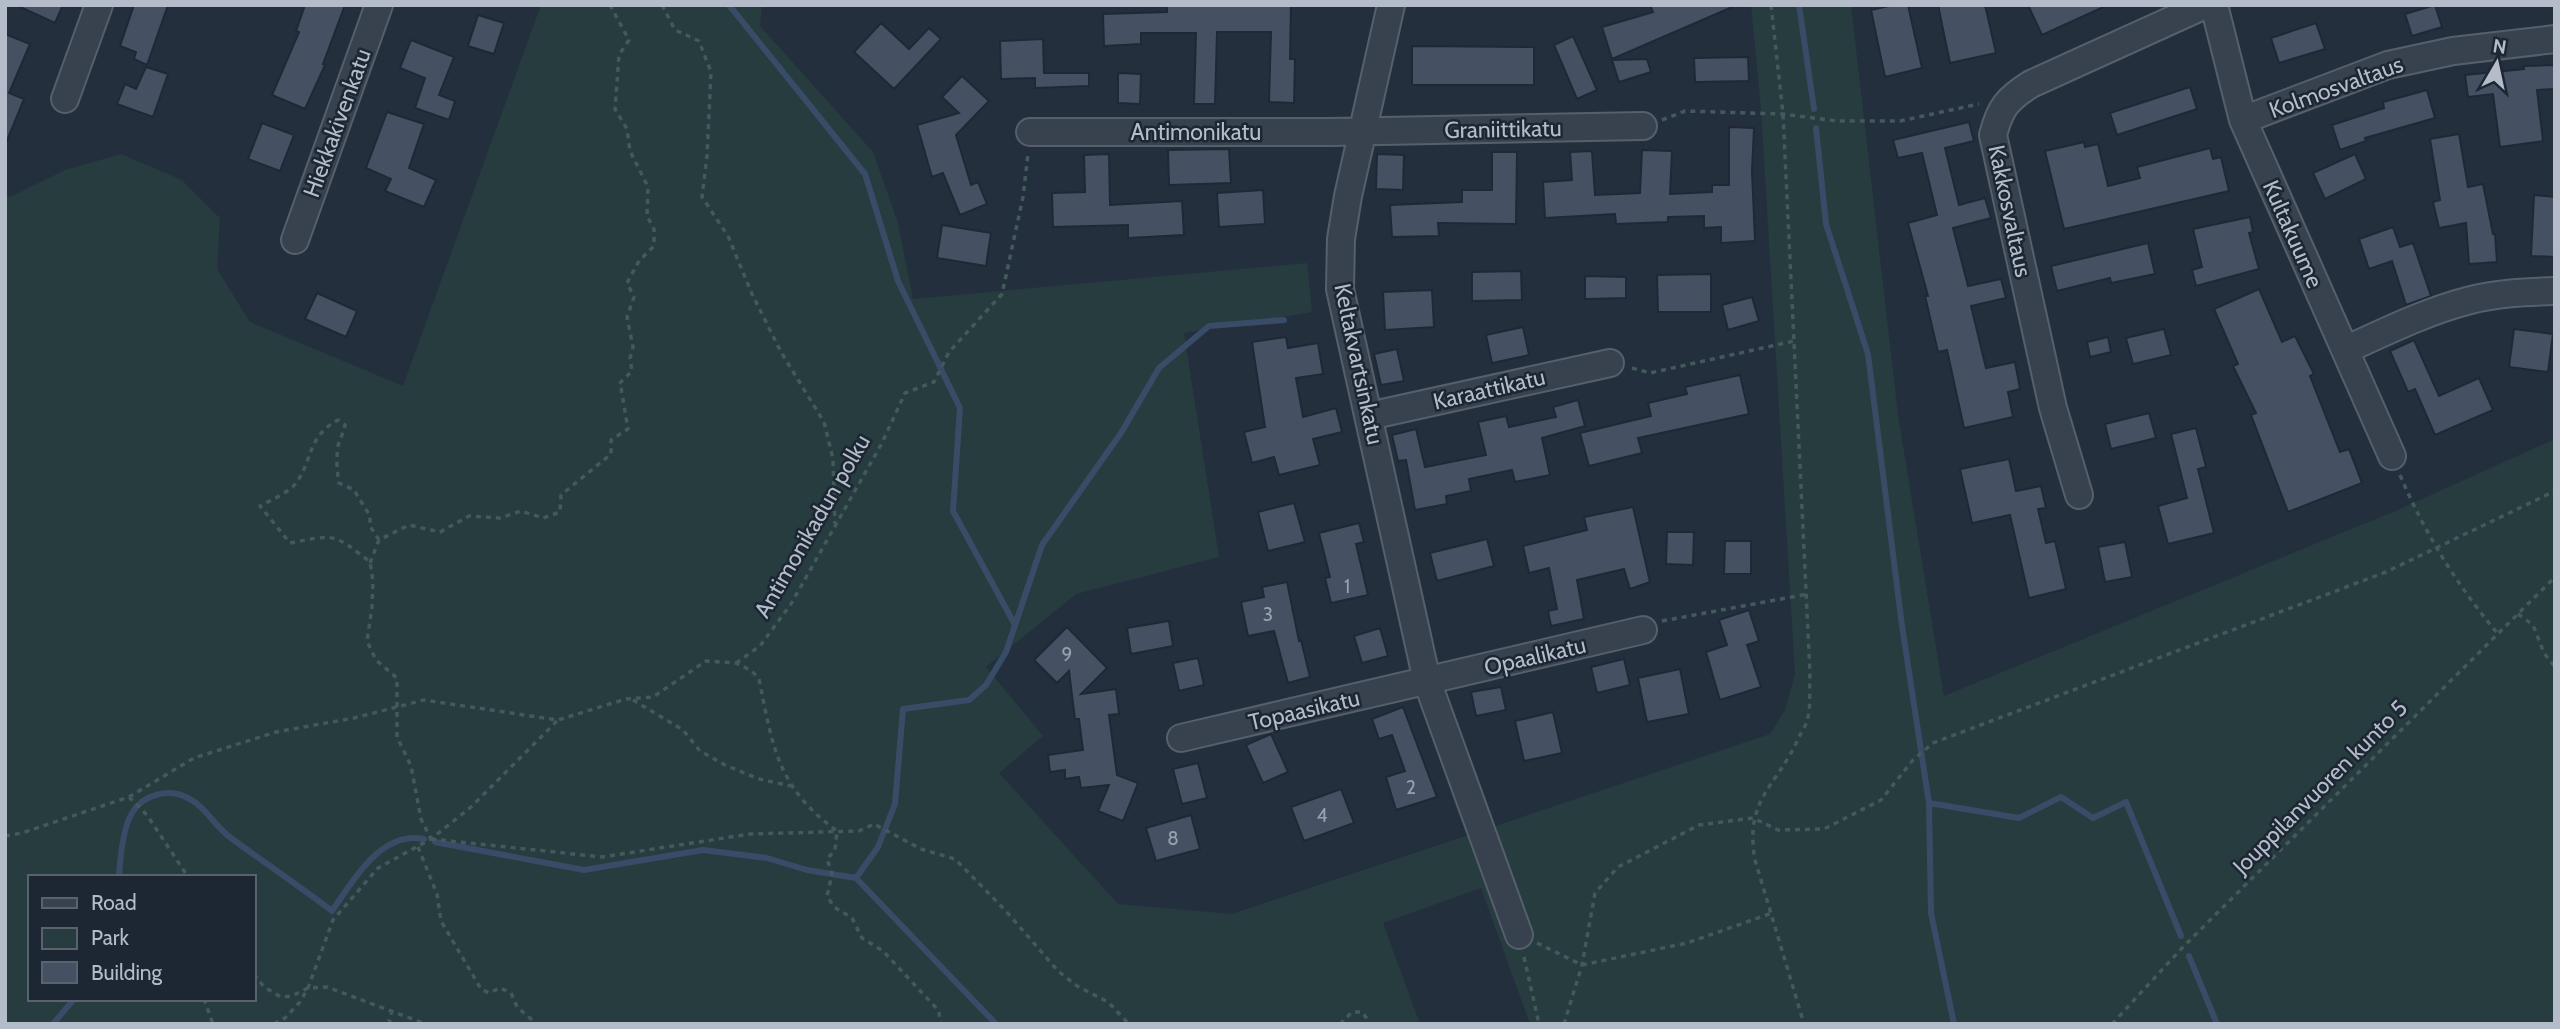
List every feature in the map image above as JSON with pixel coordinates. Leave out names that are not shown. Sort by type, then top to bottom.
[{"type":"street","points":[[65,99],[99,5]]},
{"type":"street","name":"Hiekkakivenkatu","points":[[295,240],[379,5]]},
{"type":"street","name":"Keltakvartsinkatu","points":[[1391,5],[1341,239],[1340,289],[1427,681],[1519,935]]},
{"type":"street","points":[[2011,96],[2031,84],[2204,5]]},
{"type":"street","name":"Kultakuume","points":[[2214,5],[2243,120],[2392,456]]},
{"type":"street","name":"Kolmosvaltaus","points":[[2243,120],[2388,65],[2452,51],[2555,39]]},
{"type":"street","name":"Kakkosvaltaus","points":[[2011,96],[1998,114],[1993,135],[2053,408],[2079,495]]},
{"type":"street","name":"Graniittikatu","points":[[1363,132],[1643,126]]},
{"type":"street","name":"Antimonikatu","points":[[1030,132],[1363,132]]},
{"type":"street","points":[[2344,350],[2423,316],[2469,301],[2515,293],[2555,291]]},
{"type":"street","name":"Karaattikatu","points":[[1369,416],[1610,363]]},
{"type":"street","name":"Opaalikatu","points":[[1427,681],[1643,631]]},
{"type":"street","name":"Topaasikatu","points":[[1181,738],[1427,681]]},
{"type":"path","points":[[431,839],[421,819],[411,766],[397,737],[397,678],[376,660],[367,641],[373,581],[370,562],[379,540],[409,525],[440,532],[469,516],[500,518],[521,511],[543,518],[560,512],[561,495],[611,454],[611,440],[628,429],[619,384],[632,371],[633,347],[627,317],[634,297],[627,283],[639,261],[654,246],[654,229],[648,216],[648,187],[629,151],[626,129],[615,109],[619,55],[629,40],[610,5]]},
{"type":"path","points":[[662,5],[675,30],[699,41],[711,72],[702,197],[728,236],[752,294],[782,352],[824,422],[832,459],[835,526]]},
{"type":"path","points":[[1771,5],[1783,114],[1810,674],[1808,718],[1794,748],[1762,796],[1753,818],[1751,842],[1804,1024]]},
{"type":"path","points":[[1643,126],[1685,111],[1783,114],[1837,121],[1900,121],[2011,96]]},
{"type":"path","name":"Antimonikadun polku","points":[[736,663],[760,646],[791,604],[882,443],[905,393],[934,382],[949,352],[1002,294],[1023,197],[1030,132]]},
{"type":"path","points":[[1610,363],[1650,373],[1794,341]]},
{"type":"path","points":[[370,562],[343,541],[330,536],[290,543],[260,506],[296,484],[313,443],[327,426],[338,420],[346,422],[338,444],[338,483],[354,490],[370,516],[370,526],[379,540]]},
{"type":"path","points":[[2392,456],[2411,503],[2435,548],[2465,594],[2497,634]]},
{"type":"path","points":[[1564,1024],[1582,965],[1595,893],[1618,867],[1699,825],[1753,818],[1778,830],[1824,829],[1881,800],[1913,760],[1933,743],[2386,572],[2555,491]]},
{"type":"path","name":"Jouppilanvuoren kunto 5","points":[[2112,1024],[2183,947],[2555,577]]},
{"type":"path","points":[[1643,631],[1668,619],[1808,594]]},
{"type":"path","points":[[2518,614],[2533,625],[2544,653],[2555,667]]},
{"type":"path","points":[[5,836],[22,833],[129,797],[194,758],[276,732],[354,718],[424,700],[558,720],[631,699],[653,697],[706,661],[736,663],[752,671],[759,679],[775,754],[792,786],[813,814],[838,831]]},
{"type":"path","points":[[631,699],[683,730],[700,751],[759,779],[792,786]]},
{"type":"path","points":[[274,1024],[285,1018],[300,1002],[308,988],[333,920],[378,868],[431,839],[471,807],[558,720]]},
{"type":"path","points":[[129,797],[147,815],[187,875]]},
{"type":"path","points":[[431,839],[602,857],[750,834],[859,831],[874,824],[921,849],[955,859],[1005,910],[1058,971],[1077,986],[1108,1002],[1129,1024]]},
{"type":"path","points":[[838,831],[835,850],[827,859],[832,874],[827,896],[834,907],[852,918],[862,938],[883,951],[939,1011],[940,1024]]},
{"type":"path","points":[[417,846],[437,894],[440,921],[481,989],[489,993],[500,988],[511,993],[517,1007],[531,1019],[532,1024]]},
{"type":"path","points":[[1519,935],[1582,965],[1687,943],[1772,913]]},
{"type":"path","points":[[1519,935],[1539,1024]]},
{"type":"path","points":[[256,977],[264,987],[281,997],[292,996],[308,988],[327,987],[426,1024]]},
{"type":"path","points":[[205,1001],[213,1024]]},
{"type":"path","points":[[391,1024],[389,1020],[392,1012]]},
{"type":"path","points":[[1340,1024],[1352,1012],[1363,1012],[1371,1024]]},
{"type":"green space","points":[[541,5],[762,5],[760,26],[873,152],[898,223],[913,299],[1307,263],[1312,312],[1184,333],[1219,557],[1076,594],[986,667],[1043,736],[999,773],[1118,904],[1232,914],[1770,734],[1785,710],[1795,674],[1761,109],[1751,5],[1851,5],[1898,415],[1944,696],[2400,509],[2555,439],[2555,1024],[1530,1024],[1481,888],[1383,923],[1420,1024],[5,1024],[5,195],[10,197],[65,170],[121,154],[182,180],[220,218],[217,269],[250,322],[403,386]]},
{"type":"building","points":[[16,5],[63,5],[55,23]]},
{"type":"building","points":[[134,5],[168,5],[147,65],[134,59],[136,52],[120,46]]},
{"type":"building","points":[[305,5],[345,5],[323,64],[325,65],[305,109],[272,95],[299,32],[296,31]]},
{"type":"building","points":[[1167,5],[1291,5],[1290,59],[1295,59],[1294,103],[1269,102],[1271,32],[1217,32],[1215,104],[1194,104],[1196,33],[1141,33],[1141,44],[1104,46],[1103,14],[1167,12]]},
{"type":"building","points":[[1650,5],[1737,5],[1612,59],[1602,27],[1653,12]]},
{"type":"building","points":[[1908,5],[1922,68],[1885,77],[1871,10]]},
{"type":"building","points":[[1938,5],[1985,5],[1996,53],[1950,63]]},
{"type":"building","points":[[2028,5],[2108,5],[2042,35]]},
{"type":"building","points":[[2435,5],[2442,27],[2412,36],[2405,14]]},
{"type":"building","points":[[478,15],[504,23],[494,54],[468,46]]},
{"type":"building","points":[[881,23],[909,49],[929,28],[941,39],[894,89],[854,52]]},
{"type":"building","points":[[2316,23],[2325,49],[2279,63],[2271,38]]},
{"type":"building","points":[[5,34],[30,44],[9,93],[24,99],[6,143]]},
{"type":"building","points":[[1573,36],[1597,90],[1577,99],[1554,45]]},
{"type":"building","points":[[1043,39],[1044,73],[1089,73],[1089,86],[1035,88],[1035,78],[1001,79],[1000,41]]},
{"type":"building","points":[[411,40],[454,57],[439,95],[455,101],[449,120],[415,108],[425,78],[400,68]]},
{"type":"building","points":[[1412,46],[1534,47],[1534,85],[1412,85]]},
{"type":"building","points":[[1748,57],[1749,81],[1695,82],[1694,58]]},
{"type":"building","points":[[1647,59],[1651,72],[1619,82],[1612,60]]},
{"type":"building","points":[[2554,65],[2555,89],[2537,90],[2543,141],[2500,147],[2493,94],[2468,97],[2465,75],[2524,69],[2524,66]]},
{"type":"building","points":[[146,67],[168,74],[153,117],[117,104],[125,84],[136,89]]},
{"type":"building","points":[[1118,73],[1141,74],[1140,104],[1118,103]]},
{"type":"building","points":[[962,76],[989,101],[956,135],[971,185],[978,182],[987,204],[960,215],[943,173],[932,177],[917,125],[959,113],[942,97]]},
{"type":"building","points":[[2190,87],[2197,109],[2117,135],[2110,113]]},
{"type":"building","points":[[2427,90],[2435,118],[2365,138],[2366,141],[2340,150],[2332,125],[2384,108],[2383,102]]},
{"type":"building","points":[[387,112],[424,124],[409,168],[436,180],[424,207],[385,191],[391,179],[366,168]]},
{"type":"building","points":[[1969,122],[1974,141],[1945,148],[1959,205],[1985,198],[1991,218],[1953,228],[1968,286],[2001,279],[2006,298],[1971,306],[1986,368],[2015,362],[2020,389],[2008,392],[2013,417],[1964,428],[1947,350],[1938,352],[1925,296],[1928,296],[1908,223],[1937,215],[1922,153],[1898,158],[1893,140]]},
{"type":"building","points":[[262,123],[294,135],[280,171],[248,159]]},
{"type":"building","points":[[1729,127],[1754,128],[1752,171],[1755,241],[1721,243],[1721,227],[1704,228],[1704,216],[1668,217],[1668,222],[1616,224],[1615,214],[1545,218],[1543,182],[1572,180],[1570,152],[1592,151],[1595,195],[1640,193],[1642,150],[1672,151],[1670,194],[1712,192],[1712,185],[1729,185]]},
{"type":"building","points":[[2459,134],[2468,187],[2483,184],[2495,234],[2497,262],[2469,264],[2466,223],[2439,228],[2433,202],[2440,200],[2430,139]]},
{"type":"building","points":[[2084,142],[2085,147],[2098,144],[2108,186],[2140,178],[2137,167],[2210,148],[2213,159],[2221,157],[2229,191],[2064,229],[2045,151]]},
{"type":"building","points":[[1229,149],[1231,183],[1169,185],[1168,150]]},
{"type":"building","points":[[1492,152],[1517,152],[1516,224],[1438,223],[1439,236],[1392,237],[1390,205],[1462,202],[1462,190],[1492,190]]},
{"type":"building","points":[[1109,154],[1110,205],[1182,201],[1184,235],[1128,238],[1128,225],[1053,227],[1052,193],[1085,192],[1084,155]]},
{"type":"building","points":[[1377,154],[1404,155],[1403,190],[1376,189]]},
{"type":"building","points":[[2355,154],[2366,179],[2325,199],[2313,173]]},
{"type":"building","points":[[1263,190],[1265,224],[1219,227],[1217,193]]},
{"type":"building","points":[[2534,195],[2555,197],[2555,257],[2531,256]]},
{"type":"building","points":[[2250,217],[2253,232],[2249,233],[2259,269],[2196,286],[2192,270],[2202,267],[2193,229]]},
{"type":"building","points":[[942,225],[991,233],[986,266],[937,258]]},
{"type":"building","points":[[2393,227],[2400,247],[2413,243],[2431,296],[2406,305],[2392,261],[2369,269],[2359,239]]},
{"type":"building","points":[[2148,243],[2155,274],[2111,283],[2110,278],[2057,291],[2051,266]]},
{"type":"building","points":[[1521,271],[1522,300],[1472,301],[1472,272]]},
{"type":"building","points":[[1711,274],[1711,312],[1658,312],[1657,275]]},
{"type":"building","points":[[1585,276],[1626,277],[1626,298],[1585,299]]},
{"type":"building","points":[[2259,289],[2282,342],[2295,336],[2314,374],[2310,376],[2340,452],[2349,449],[2362,483],[2288,512],[2251,415],[2256,413],[2233,366],[2238,364],[2214,309]]},
{"type":"building","points":[[1432,290],[1434,327],[1385,330],[1383,292]]},
{"type":"building","points":[[317,293],[357,311],[346,337],[305,319]]},
{"type":"building","points":[[1752,297],[1759,321],[1728,330],[1722,305]]},
{"type":"building","points":[[1523,327],[1529,355],[1492,363],[1486,335]]},
{"type":"building","points":[[2164,329],[2171,355],[2133,364],[2126,338]]},
{"type":"building","points":[[2514,329],[2553,334],[2548,372],[2509,367]]},
{"type":"building","points":[[1286,337],[1288,348],[1318,343],[1323,374],[1296,378],[1303,417],[1336,408],[1342,432],[1313,439],[1320,465],[1279,475],[1274,457],[1252,463],[1244,432],[1265,427],[1252,342]]},
{"type":"building","points":[[2108,337],[2111,352],[2090,357],[2087,342]]},
{"type":"building","points":[[2414,340],[2439,396],[2479,378],[2493,410],[2435,435],[2415,389],[2408,392],[2390,351]]},
{"type":"building","points":[[1397,349],[1404,381],[1381,385],[1374,354]]},
{"type":"building","points":[[1740,375],[1749,414],[1638,438],[1642,453],[1589,466],[1580,433],[1651,416],[1648,403],[1687,394],[1685,387]]},
{"type":"building","points":[[1578,400],[1585,426],[1542,438],[1550,475],[1515,482],[1512,470],[1469,479],[1471,491],[1446,496],[1447,504],[1415,510],[1406,460],[1398,461],[1392,435],[1416,429],[1425,467],[1486,455],[1478,422],[1506,416],[1509,427],[1556,417],[1553,407]]},
{"type":"building","points":[[2149,413],[2156,438],[2111,449],[2105,424]]},
{"type":"building","points":[[2196,428],[2206,467],[2198,469],[2214,533],[2168,544],[2158,506],[2187,498],[2171,434]]},
{"type":"building","points":[[2009,459],[2016,491],[2041,486],[2046,508],[2038,509],[2046,543],[2055,541],[2066,589],[2029,598],[2010,515],[1972,523],[1960,469]]},
{"type":"building","points":[[1294,503],[1305,542],[1268,551],[1258,512]]},
{"type":"building","points":[[1633,507],[1650,582],[1630,589],[1624,569],[1577,580],[1584,619],[1551,626],[1548,611],[1557,609],[1549,568],[1529,573],[1523,546],[1587,530],[1584,517]]},
{"type":"building","points":[[1359,523],[1364,542],[1356,544],[1368,595],[1331,603],[1325,578],[1330,577],[1319,533]]},
{"type":"building","points":[[1667,532],[1694,532],[1693,565],[1666,564]]},
{"type":"building","points":[[1487,539],[1494,566],[1437,581],[1430,553]]},
{"type":"building","points":[[1725,541],[1751,541],[1751,574],[1724,574]]},
{"type":"building","points":[[2125,542],[2132,577],[2105,582],[2098,547]]},
{"type":"building","points":[[1287,582],[1299,641],[1301,640],[1310,677],[1288,683],[1274,631],[1248,636],[1241,602],[1264,597],[1262,587]]},
{"type":"building","points":[[1749,610],[1759,641],[1747,645],[1761,687],[1720,700],[1706,652],[1727,645],[1719,620]]},
{"type":"building","points":[[1169,621],[1173,646],[1131,654],[1127,628]]},
{"type":"building","points":[[1067,627],[1107,668],[1081,694],[1116,689],[1119,714],[1109,715],[1117,775],[1138,783],[1123,821],[1098,811],[1109,785],[1081,788],[1079,777],[1065,779],[1065,770],[1050,772],[1048,755],[1083,750],[1079,719],[1075,719],[1069,671],[1057,683],[1034,660]]},
{"type":"building","points":[[1380,628],[1388,656],[1362,663],[1354,636]]},
{"type":"building","points":[[1198,658],[1204,685],[1179,691],[1173,663]]},
{"type":"building","points":[[1624,659],[1630,685],[1597,693],[1591,667]]},
{"type":"building","points":[[1680,669],[1689,714],[1647,722],[1638,678]]},
{"type":"building","points":[[1501,687],[1506,710],[1476,716],[1471,692]]},
{"type":"building","points":[[1403,707],[1437,797],[1396,810],[1386,777],[1405,771],[1392,735],[1379,739],[1372,719]]},
{"type":"building","points":[[1553,712],[1562,753],[1524,761],[1515,721]]},
{"type":"building","points":[[1271,734],[1288,772],[1263,783],[1246,745]]},
{"type":"building","points":[[1198,763],[1207,798],[1182,804],[1173,769]]},
{"type":"building","points":[[1341,789],[1354,823],[1304,841],[1291,807]]},
{"type":"building","points":[[1191,815],[1200,849],[1156,861],[1146,828]]},
{"type":"waterway","points":[[729,5],[865,174],[898,281],[960,408],[953,511],[1015,625]]},
{"type":"waterway","points":[[1799,5],[1814,109]]},
{"type":"waterway","points":[[1816,128],[1826,224],[1868,354],[1902,626],[1929,803],[1931,913],[1954,1024]]},
{"type":"waterway","points":[[856,878],[878,847],[895,804],[903,709],[969,700],[986,685],[1006,652],[1042,545],[1121,433],[1159,368],[1209,326],[1284,320]]},
{"type":"waterway","points":[[119,875],[124,835],[132,813],[143,801],[165,793],[181,795],[194,802],[225,833],[332,911],[359,873],[382,850],[394,842],[409,838],[424,839]]},
{"type":"waterway","points":[[1929,803],[2019,818],[2061,797],[2093,818],[2126,802],[2181,936]]},
{"type":"waterway","points":[[435,842],[584,870],[703,850],[767,858],[807,870],[856,878],[996,1024]]},
{"type":"waterway","points":[[2189,956],[2217,1024]]},
{"type":"waterway","points":[[53,1024],[72,1001]]}]
